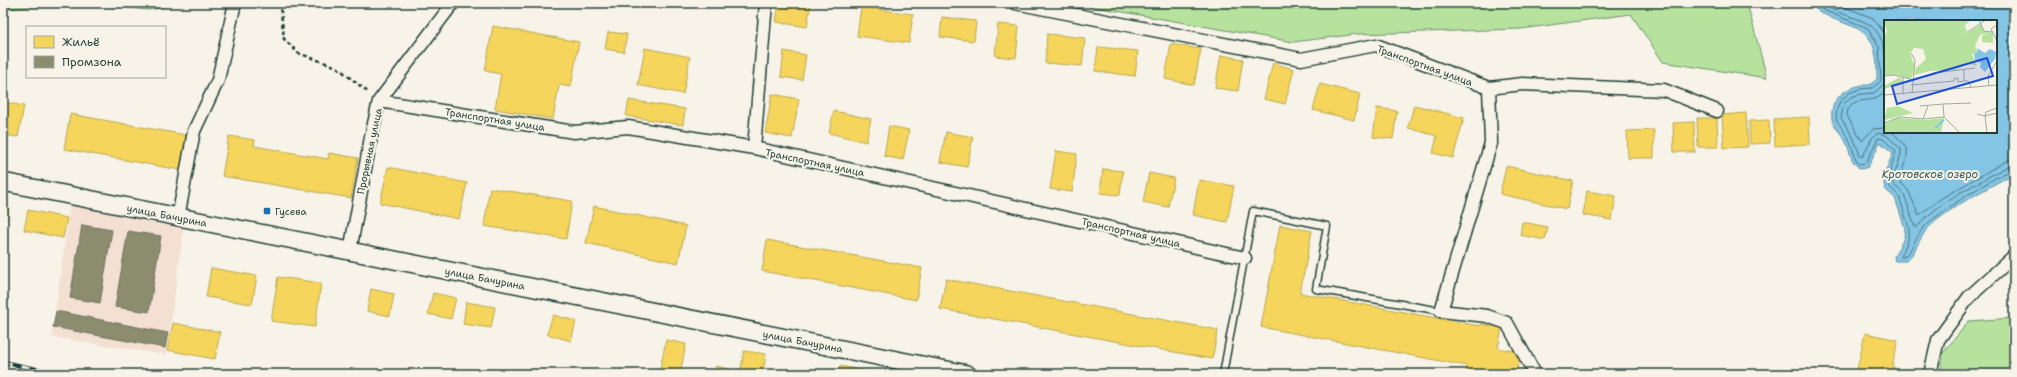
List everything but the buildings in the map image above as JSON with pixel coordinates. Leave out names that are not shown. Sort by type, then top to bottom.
[{"type":"street","points":[[178,218],[194,131],[218,80],[234,3]]},
{"type":"street","name":"Прорывная улица","points":[[350,252],[370,137],[380,102],[454,3]]},
{"type":"street","points":[[754,148],[766,3]]},
{"type":"street","name":"Транспортная улица","points":[[1014,3],[1301,59],[1376,45],[1489,88],[1522,84],[1664,90],[1717,111]]},
{"type":"street","points":[[1489,88],[1491,143],[1441,311],[1487,316],[1507,322],[1535,374]]},
{"type":"street","name":"Транспортная улица","points":[[380,102],[574,132],[628,127],[754,148],[1245,258]]},
{"type":"street","name":"улица Бачурина","points":[[3,182],[967,374]]},
{"type":"street","points":[[1930,374],[1938,340],[1968,297],[2014,256]]},
{"type":"lane","points":[[1223,374],[1253,211],[1327,226],[1316,289],[1441,311]]},
{"type":"path","points":[[277,3],[281,12],[284,39],[298,53],[337,67],[380,102]]},
{"type":"shaded area","points":[[70,204],[184,227],[166,355],[52,337]]},
{"type":"green space","points":[[3,3],[78,3],[3,9]]},
{"type":"green space","points":[[78,3],[180,3],[149,10]]},
{"type":"green space","points":[[1072,3],[1747,3],[1767,78],[1663,62],[1631,14],[1521,29],[1358,34],[1293,42]]},
{"type":"green space","points":[[2014,318],[2014,374],[1941,374],[1943,353],[1969,321]]},
{"type":"water","name":"Кротовское озеро","points":[[1808,3],[2014,3],[2014,173],[1958,205],[1937,220],[1928,228],[1906,261],[1895,261],[1894,257],[1904,238],[1905,228],[1895,198],[1885,189],[1883,178],[1893,153],[1880,142],[1868,167],[1861,169],[1852,160],[1847,144],[1832,119],[1834,104],[1843,93],[1849,89],[1863,85],[1870,85],[1877,79],[1876,58],[1872,44],[1866,35],[1858,29],[1835,20]]},
{"type":"railway","points":[[3,362],[59,374]]},
{"type":"place","name":"Гусева","points":[[267,211]]}]
